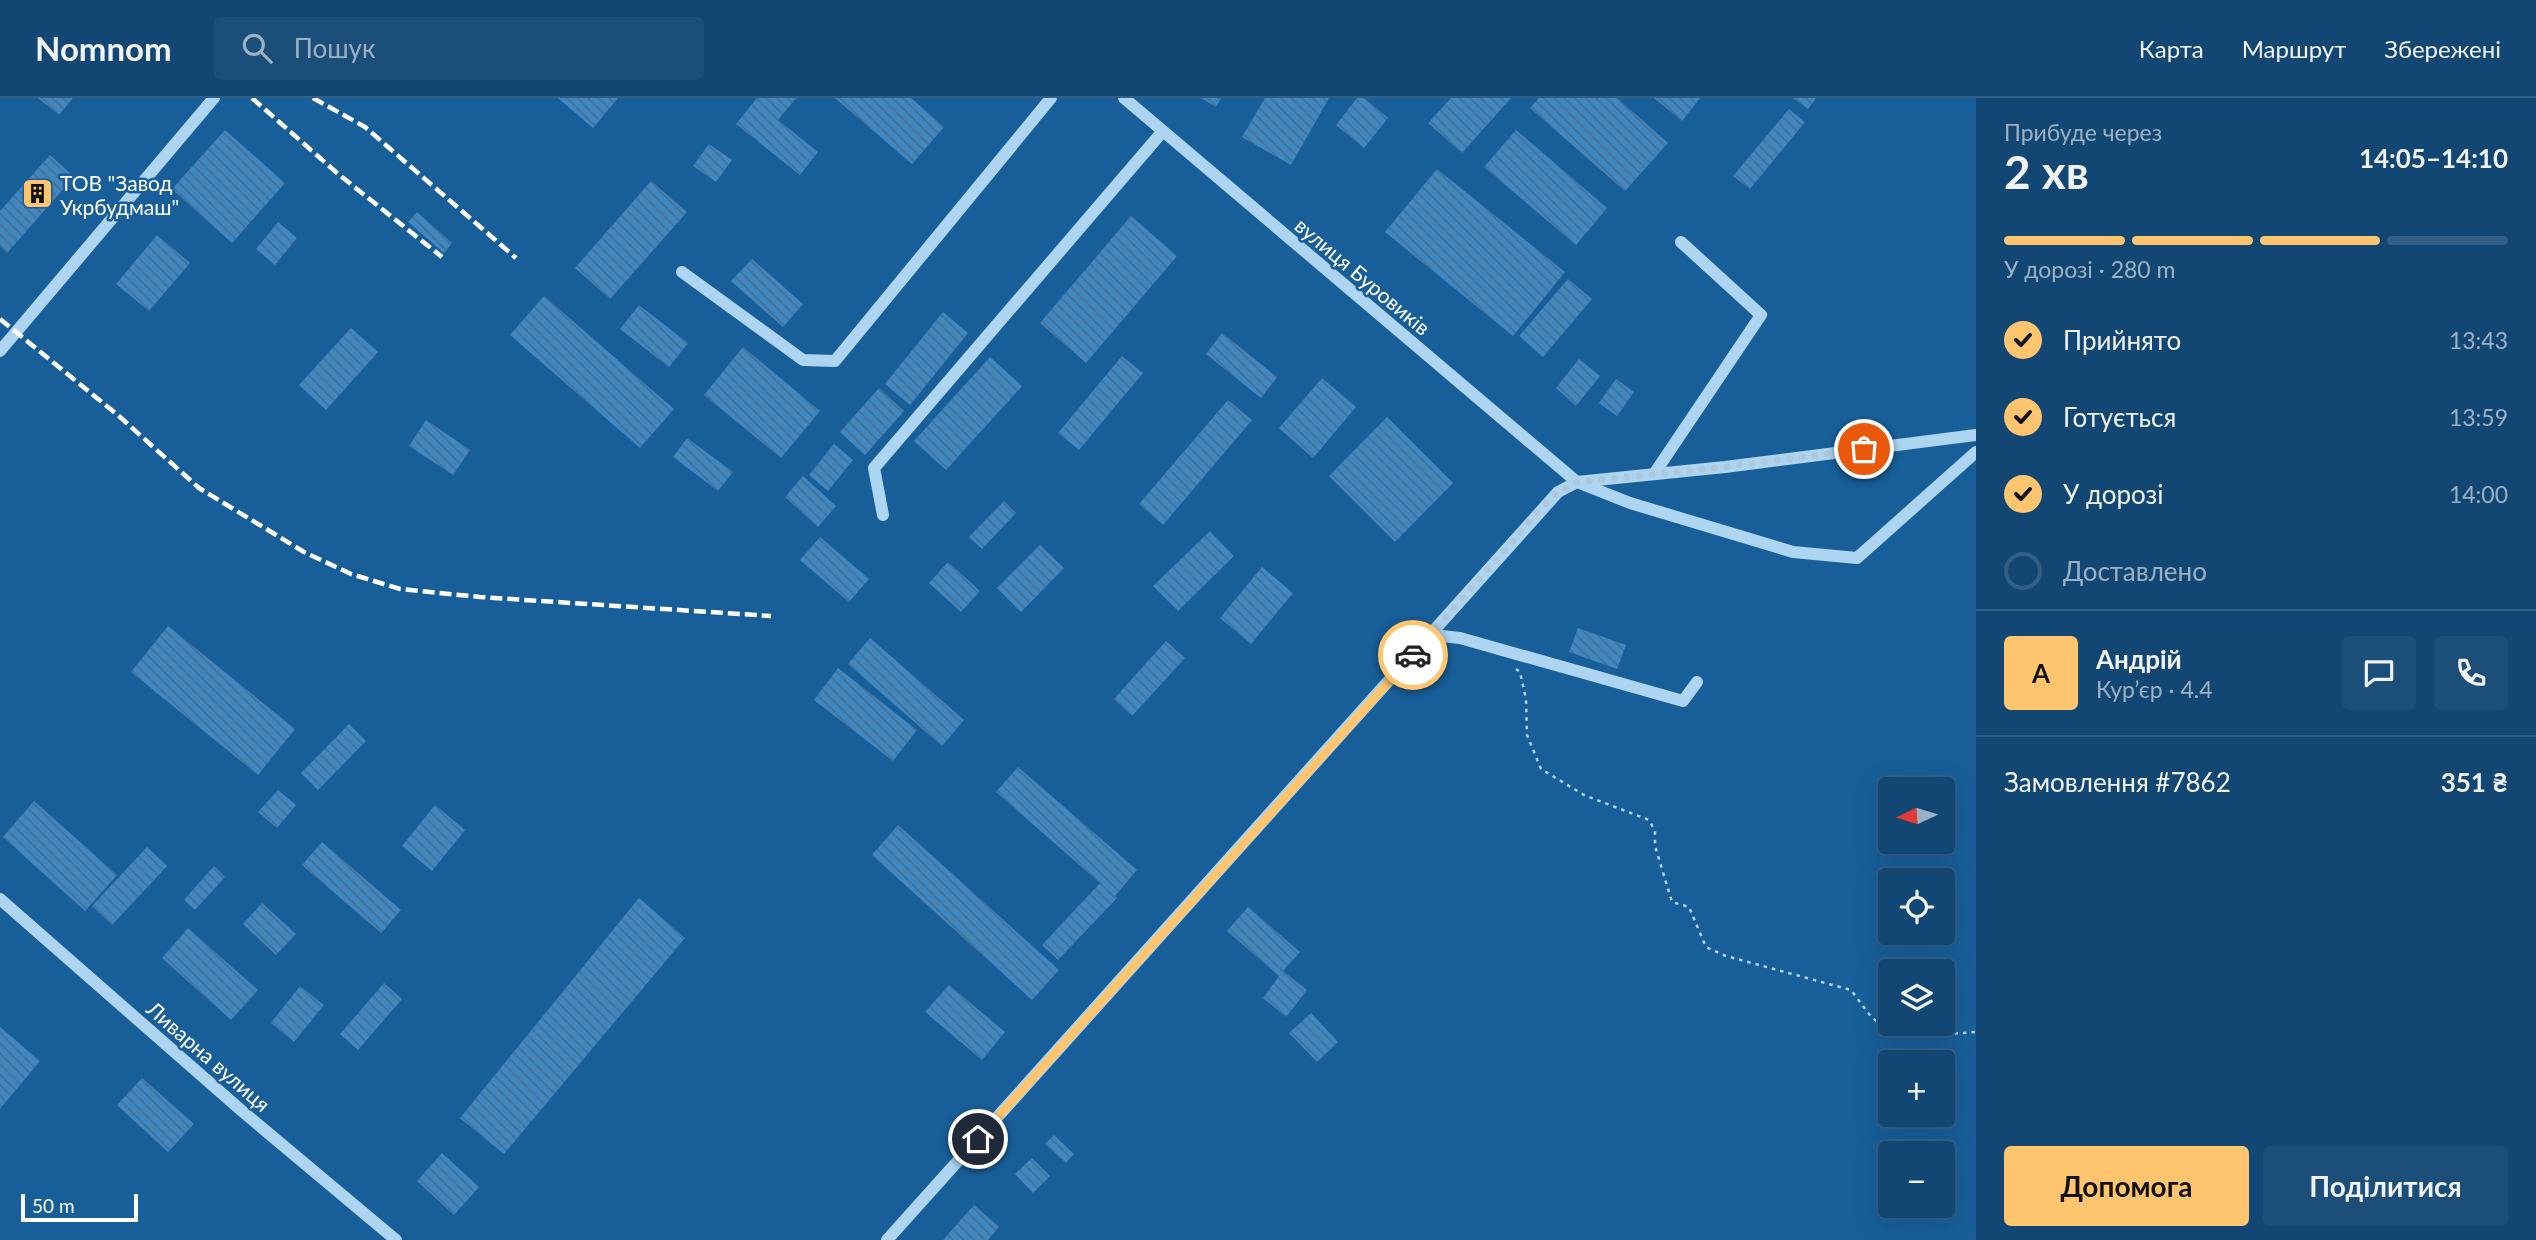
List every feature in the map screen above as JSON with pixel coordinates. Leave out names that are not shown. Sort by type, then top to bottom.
[{"type":"street","points":[[0,351],[214,98]]},
{"type":"street","points":[[682,272],[803,360],[835,361],[1051,98]]},
{"type":"street","name":"вулиця Буровиків","points":[[1124,98],[1577,482],[1630,503],[1793,552],[1857,558],[1976,452]]},
{"type":"street","points":[[883,515],[874,468],[1163,131]]},
{"type":"street","points":[[1654,474],[1761,315],[1681,242]]},
{"type":"street","points":[[887,1240],[1558,492],[1577,482],[1725,467],[1976,435]]},
{"type":"street","points":[[1432,635],[1460,638],[1683,701],[1697,682]]},
{"type":"street","name":"Ливарна вулиця","points":[[0,899],[242,1111],[396,1240]]},
{"type":"path","points":[[1511,667],[1520,672],[1526,699],[1527,735],[1541,769],[1584,795],[1648,820],[1655,831],[1655,846],[1672,902],[1689,907],[1706,947],[1726,956],[1851,990],[1872,1018],[1894,1032],[1920,1036],[1976,1032]]},
{"type":"building","points":[[38,98],[73,98],[59,115]]},
{"type":"building","points":[[558,98],[618,98],[593,128]]},
{"type":"building","points":[[757,98],[796,98],[778,120],[818,152],[800,175],[736,124]]},
{"type":"building","points":[[835,98],[911,98],[944,127],[912,164]]},
{"type":"building","points":[[1201,98],[1221,98],[1216,107]]},
{"type":"building","points":[[1265,98],[1329,98],[1291,165],[1242,137]]},
{"type":"building","points":[[1357,98],[1364,98],[1388,118],[1364,148],[1336,125]]},
{"type":"building","points":[[1451,98],[1511,98],[1462,153],[1428,123]]},
{"type":"building","points":[[1539,98],[1617,98],[1668,143],[1625,191],[1530,108]]},
{"type":"building","points":[[1654,98],[1700,98],[1682,121]]},
{"type":"building","points":[[1793,98],[1816,98],[1808,109]]},
{"type":"building","points":[[1789,109],[1805,122],[1750,189],[1733,176]]},
{"type":"building","points":[[225,130],[285,183],[232,243],[172,189]]},
{"type":"building","points":[[1516,130],[1607,208],[1576,245],[1484,167]]},
{"type":"building","points":[[709,144],[732,160],[716,182],[693,166]]},
{"type":"building","name":"ТОВ \"Завод Укрбудмаш\"","points":[[50,155],[74,177],[7,253],[0,246],[0,211]]},
{"type":"building","points":[[1437,169],[1565,272],[1513,336],[1385,232]]},
{"type":"building","points":[[651,181],[687,212],[610,299],[575,268]]},
{"type":"building","points":[[417,212],[452,243],[444,253],[408,222]]},
{"type":"building","points":[[1131,216],[1177,256],[1086,363],[1040,323]]},
{"type":"building","points":[[278,222],[297,238],[275,265],[256,249]]},
{"type":"building","points":[[157,235],[190,263],[149,311],[116,284]]},
{"type":"building","points":[[752,259],[803,304],[783,327],[731,281]]},
{"type":"building","points":[[1568,279],[1592,299],[1543,357],[1519,336]]},
{"type":"building","points":[[544,296],[674,409],[640,448],[510,335]]},
{"type":"building","points":[[639,305],[688,343],[669,367],[620,329]]},
{"type":"building","points":[[943,312],[968,333],[910,405],[885,384]]},
{"type":"building","points":[[351,328],[378,352],[326,410],[299,385]]},
{"type":"building","points":[[1222,333],[1277,377],[1261,398],[1206,354]]},
{"type":"building","points":[[743,347],[820,411],[781,458],[704,395]]},
{"type":"building","points":[[1122,356],[1143,373],[1079,450],[1058,433]]},
{"type":"building","points":[[990,357],[1022,386],[946,470],[914,441]]},
{"type":"building","points":[[1579,359],[1600,376],[1576,406],[1556,388]]},
{"type":"building","points":[[1322,378],[1356,407],[1313,458],[1279,428]]},
{"type":"building","points":[[1616,379],[1634,392],[1617,416],[1599,403]]},
{"type":"building","points":[[879,388],[904,411],[865,455],[840,432]]},
{"type":"building","points":[[1228,400],[1252,420],[1163,525],[1139,504]]},
{"type":"building","points":[[1387,417],[1453,483],[1395,542],[1329,476]]},
{"type":"building","points":[[426,420],[470,450],[453,475],[409,446]]},
{"type":"building","points":[[687,438],[733,472],[718,491],[673,457]]},
{"type":"building","points":[[834,444],[853,460],[828,491],[809,475]]},
{"type":"building","points":[[803,476],[836,506],[818,527],[785,497]]},
{"type":"building","points":[[1004,501],[1016,513],[982,549],[969,537]]},
{"type":"building","points":[[1210,531],[1234,556],[1178,611],[1153,586]]},
{"type":"building","points":[[820,537],[869,579],[849,602],[800,560]]},
{"type":"building","points":[[1040,545],[1064,568],[1021,612],[997,588]]},
{"type":"building","points":[[948,562],[980,591],[961,612],[929,583]]},
{"type":"building","points":[[1262,567],[1293,593],[1251,644],[1220,618]]},
{"type":"building","points":[[168,626],[295,729],[258,775],[131,672]]},
{"type":"building","points":[[1578,628],[1626,645],[1617,669],[1569,652]]},
{"type":"building","points":[[870,638],[964,720],[942,746],[848,664]]},
{"type":"building","points":[[1166,641],[1185,658],[1132,716],[1114,699]]},
{"type":"building","points":[[838,668],[917,730],[893,761],[814,700]]},
{"type":"building","points":[[349,724],[366,741],[318,790],[301,773]]},
{"type":"building","points":[[1018,767],[1137,870],[1115,896],[1117,898],[1058,960],[1042,945],[1100,883],[996,792]]},
{"type":"building","points":[[278,790],[296,805],[277,828],[258,812]]},
{"type":"building","points":[[34,801],[117,875],[85,911],[3,837]]},
{"type":"building","points":[[435,805],[465,830],[432,871],[402,846]]},
{"type":"building","points":[[898,825],[1059,970],[1032,1000],[872,855]]},
{"type":"building","points":[[322,842],[401,910],[381,933],[302,865]]},
{"type":"building","points":[[147,847],[167,866],[112,925],[92,906]]},
{"type":"building","points":[[214,866],[225,877],[195,910],[184,900]]},
{"type":"building","points":[[639,898],[685,938],[504,1154],[460,1118]]},
{"type":"building","points":[[262,903],[296,934],[276,955],[243,924]]},
{"type":"building","points":[[1248,907],[1300,952],[1283,971],[1307,990],[1286,1017],[1263,998],[1279,976],[1227,931]]},
{"type":"building","points":[[188,928],[258,990],[231,1020],[162,958]]},
{"type":"building","points":[[384,983],[402,999],[358,1050],[340,1034]]},
{"type":"building","points":[[949,985],[1005,1032],[982,1060],[925,1012]]},
{"type":"building","points":[[300,986],[324,1005],[294,1042],[271,1023]]},
{"type":"building","points":[[1311,1013],[1338,1042],[1317,1062],[1289,1033]]},
{"type":"building","points":[[0,1027],[40,1061],[0,1109]]},
{"type":"building","points":[[142,1078],[194,1124],[168,1152],[117,1105]]},
{"type":"building","points":[[1054,1135],[1074,1154],[1066,1163],[1045,1144]]},
{"type":"building","points":[[442,1153],[479,1187],[454,1215],[417,1181]]},
{"type":"building","points":[[1032,1158],[1050,1176],[1033,1193],[1015,1174]]},
{"type":"building","points":[[974,1205],[999,1227],[988,1240],[943,1240]]},
{"type":"railway","points":[[252,98],[337,173],[442,257]]},
{"type":"railway","points":[[313,98],[365,127],[516,258]]},
{"type":"railway","points":[[0,319],[120,417],[199,488],[304,552],[351,574],[400,589],[480,597],[771,616]]},
{"type":"way so far","points":[[1413,655],[1538,512],[1558,492],[1577,482],[1864,449]]},
{"type":"place","name":"ТОВ \"Завод Укрбудмаш\"","points":[[37,194]]},
{"type":"route","points":[[978,1139],[1413,655]]}]
